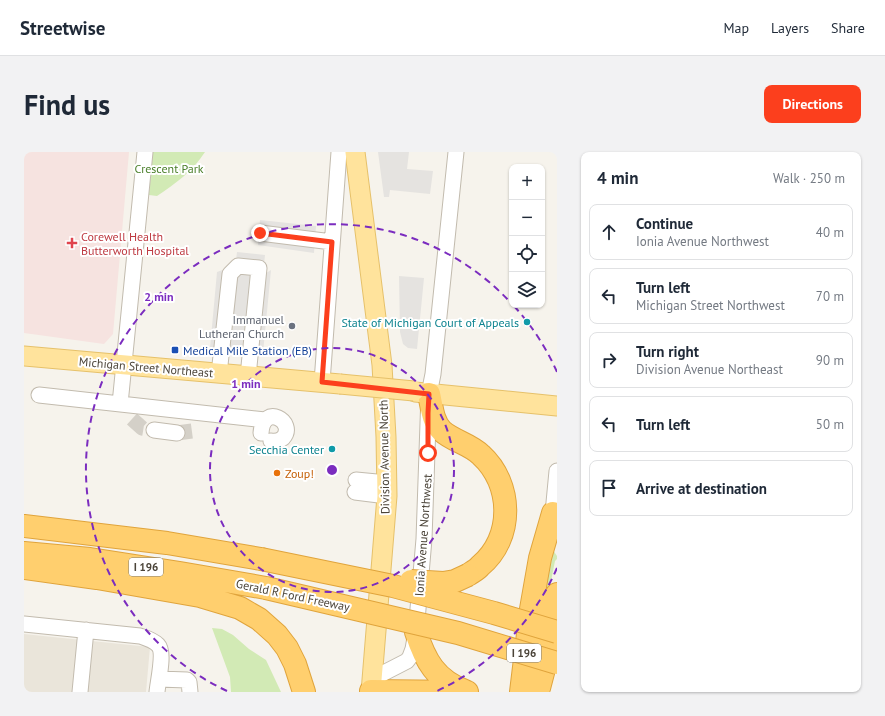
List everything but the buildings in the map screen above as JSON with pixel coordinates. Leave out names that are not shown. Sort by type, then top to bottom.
[{"type":"highway","points":[[393,586],[412,581],[443,583],[455,581],[468,575],[481,566],[490,555],[501,538],[504,524],[506,510],[503,489],[492,468],[480,454],[471,447],[442,431],[436,422],[422,392]]},
{"type":"highway","points":[[522,692],[530,609],[540,558],[555,521]]},
{"type":"highway","name":"I 196","points":[[24,526],[167,543],[260,559],[393,586],[494,613],[557,632]]},
{"type":"highway","name":"Gerald R Ford Freeway","points":[[24,553],[90,559],[180,572],[266,588],[458,633],[557,663]]},
{"type":"highway","points":[[24,568],[97,578],[200,596],[240,608],[259,619],[281,639],[296,664],[304,692]]},
{"type":"highway","points":[[538,692],[544,669],[549,636],[551,607],[557,594]]},
{"type":"highway","points":[[416,632],[421,649],[434,670],[448,683],[468,692]]},
{"type":"highway","points":[[371,688],[468,692]]},
{"type":"main road","name":"Division Avenue North","points":[[355,152],[382,365],[386,437],[387,489],[371,688]]},
{"type":"main road","name":"Michigan Street Northeast","points":[[24,356],[331,383],[557,406]]},
{"type":"street","points":[[127,409],[124,364],[144,152]]},
{"type":"street","points":[[331,383],[332,242],[339,152]]},
{"type":"street","name":"Ionia Avenue Northwest","points":[[371,688],[410,658],[416,632],[424,539],[422,392],[434,359],[456,152]]},
{"type":"street","points":[[260,233],[332,242]]},
{"type":"street","points":[[219,374],[230,274],[238,266],[258,268],[248,376]]},
{"type":"street","points":[[39,395],[198,419],[266,431]]},
{"type":"street","points":[[154,430],[177,433]]},
{"type":"street","points":[[555,521],[557,471]]},
{"type":"street","points":[[355,486],[387,489]]},
{"type":"street","points":[[24,624],[140,636],[158,645],[161,652],[158,685],[187,680],[189,682],[190,692]]},
{"type":"street","points":[[80,692],[86,630]]},
{"type":"shaded area","name":"Corewell Health Butterworth Hospital","points":[[24,152],[129,152],[113,334],[104,344],[24,333]]},
{"type":"shaded area","points":[[378,152],[409,152],[407,169],[433,171],[430,194],[390,190],[389,197],[384,197]]},
{"type":"shaded area","points":[[260,220],[316,226],[314,253],[258,245]]},
{"type":"shaded area","points":[[237,252],[265,255],[263,275],[271,270],[263,353],[210,348],[217,272],[228,268],[236,260]]},
{"type":"shaded area","points":[[399,276],[424,278],[417,349],[408,348],[403,344],[400,332]]},
{"type":"shaded area","points":[[24,634],[150,647],[146,692],[24,692]]},
{"type":"green space","name":"Crescent Park","points":[[153,152],[205,152],[195,165],[177,182],[157,196],[149,195]]},
{"type":"green space","points":[[553,550],[557,556],[557,559],[555,561],[550,586],[551,588],[537,604]]},
{"type":"green space","points":[[212,628],[222,629],[233,635],[249,649],[266,660],[281,692],[231,692],[230,677]]},
{"type":"tunnel","points":[[132,419],[142,428],[154,430]]},
{"type":"tunnel","points":[[177,433],[192,431],[197,426]]},
{"type":"place","name":"Corewell Health Butterworth Hospital","points":[[72,243]]},
{"type":"place","name":"State of Michigan Court of Appeals","points":[[527,322]]},
{"type":"place","name":"Immanuel Lutheran Church","points":[[292,326]]},
{"type":"place","name":"Medical Mile Station (EB)","points":[[175,350]]},
{"type":"place","name":"Secchia Center","points":[[332,449]]},
{"type":"place","name":"Zoup!","points":[[277,473]]},
{"type":"route","points":[[260,233],[332,242],[322,382],[414,391],[429,394],[428,453]]}]
